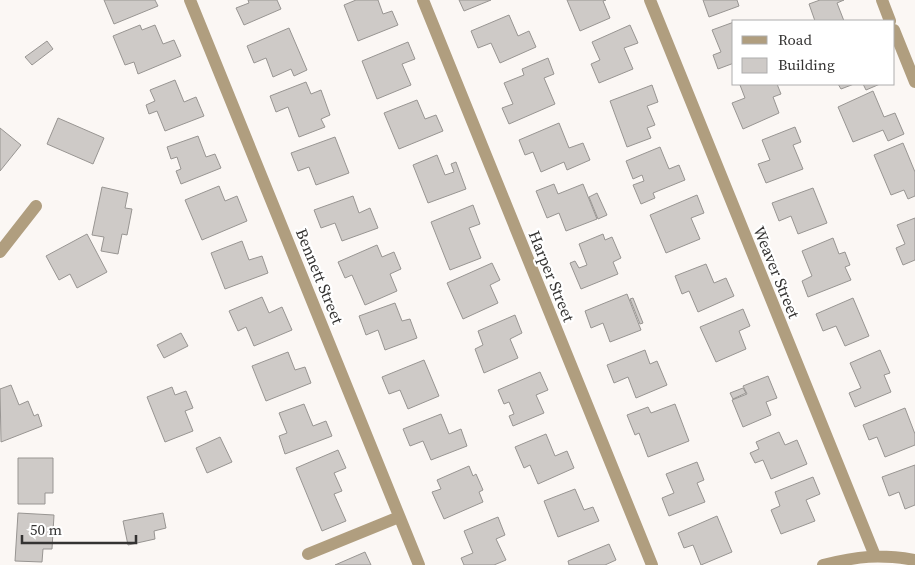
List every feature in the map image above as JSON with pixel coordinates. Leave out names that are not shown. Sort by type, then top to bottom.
[{"type":"street","name":"Bennett Street","points":[[190,0],[419,565]]},
{"type":"street","name":"Harper Street","points":[[423,0],[652,565]]},
{"type":"street","name":"Weaver Street","points":[[650,0],[875,556]]},
{"type":"street","points":[[882,0],[890,20]]},
{"type":"street","points":[[895,32],[915,82]]},
{"type":"street","points":[[0,252],[36,206]]},
{"type":"street","points":[[308,554],[400,517]]},
{"type":"street","points":[[823,565],[847,558],[884,555],[915,560]]},
{"type":"building","points":[[104,0],[155,0],[158,6],[114,24]]},
{"type":"building","points":[[248,0],[277,0],[281,9],[244,25],[236,8],[249,3]]},
{"type":"building","points":[[356,0],[378,0],[383,14],[392,11],[398,25],[358,41],[344,5]]},
{"type":"building","points":[[459,0],[491,0],[464,11]]},
{"type":"building","points":[[567,0],[606,0],[603,1],[610,18],[580,31]]},
{"type":"building","points":[[703,0],[737,0],[739,6],[709,17]]},
{"type":"building","points":[[820,0],[844,0],[837,3],[844,20],[815,20],[809,4]]},
{"type":"building","points":[[509,15],[518,36],[529,31],[536,47],[500,63],[491,43],[478,48],[471,31]]},
{"type":"building","points":[[732,23],[732,64],[718,69],[713,55],[721,52],[712,30]]},
{"type":"building","points":[[140,25],[142,30],[155,25],[163,44],[174,40],[181,56],[138,74],[134,62],[125,65],[113,36]]},
{"type":"building","points":[[630,25],[638,43],[624,48],[633,69],[599,83],[591,64],[600,60],[592,42]]},
{"type":"building","points":[[289,28],[307,70],[294,76],[291,69],[273,77],[266,58],[254,63],[247,46]]},
{"type":"building","points":[[47,41],[53,49],[32,65],[25,57]]},
{"type":"building","points":[[408,42],[415,59],[402,64],[411,85],[377,99],[362,61]]},
{"type":"building","points":[[548,58],[554,74],[544,78],[555,104],[509,124],[502,108],[513,104],[504,83],[524,75],[522,69]]},
{"type":"building","points":[[175,80],[184,102],[196,97],[204,116],[165,131],[157,111],[149,114],[146,105],[155,101],[150,90]]},
{"type":"building","points":[[306,82],[311,94],[321,90],[330,115],[321,119],[325,127],[299,137],[288,107],[276,112],[270,96]]},
{"type":"building","points":[[652,85],[658,102],[647,106],[655,125],[647,128],[651,138],[627,147],[610,101]]},
{"type":"building","points":[[740,85],[777,85],[781,94],[773,97],[779,113],[743,129],[732,103],[745,98]]},
{"type":"building","points":[[839,85],[851,85],[841,89]]},
{"type":"building","points":[[864,85],[878,85],[866,90]]},
{"type":"building","points":[[873,91],[884,117],[895,113],[904,134],[888,141],[883,130],[853,142],[838,107]]},
{"type":"building","points":[[417,100],[425,119],[436,115],[443,131],[399,149],[384,113]]},
{"type":"building","points":[[58,118],[104,138],[93,164],[47,144]]},
{"type":"building","points":[[559,123],[569,148],[583,143],[590,160],[567,170],[564,162],[541,172],[533,152],[525,155],[519,140]]},
{"type":"building","points":[[795,127],[801,142],[793,145],[803,169],[766,183],[758,164],[770,160],[762,140]]},
{"type":"building","points":[[0,128],[21,145],[0,171]]},
{"type":"building","points":[[198,136],[206,157],[215,154],[221,168],[181,184],[176,171],[181,169],[177,157],[171,159],[167,147]]},
{"type":"building","points":[[335,137],[349,173],[316,185],[309,167],[298,171],[291,153]]},
{"type":"building","points":[[903,143],[915,172],[915,196],[908,199],[904,190],[891,195],[874,155]]},
{"type":"building","points":[[660,147],[669,169],[679,165],[685,180],[653,193],[655,198],[641,204],[633,185],[644,181],[642,175],[633,179],[626,161]]},
{"type":"building","points":[[437,155],[445,175],[454,172],[451,164],[456,162],[466,189],[428,203],[413,165]]},
{"type":"building","points":[[554,184],[558,194],[583,184],[597,219],[566,231],[559,213],[547,218],[536,191]]},
{"type":"building","points":[[219,186],[225,201],[237,196],[247,221],[202,240],[185,200]]},
{"type":"building","points":[[102,187],[128,193],[125,208],[132,209],[127,235],[122,234],[118,254],[101,251],[104,237],[92,235]]},
{"type":"building","points":[[813,188],[827,223],[798,234],[791,216],[779,221],[772,203]]},
{"type":"building","points":[[597,193],[607,215],[598,219],[589,197]]},
{"type":"building","points":[[697,195],[704,213],[691,218],[700,239],[666,253],[650,215]]},
{"type":"building","points":[[353,196],[359,213],[370,208],[378,228],[342,241],[335,223],[321,228],[314,210]]},
{"type":"building","points":[[473,205],[480,224],[469,228],[481,258],[450,270],[431,222]]},
{"type":"building","points":[[915,218],[915,260],[903,265],[896,248],[905,244],[897,225]]},
{"type":"building","points":[[87,234],[107,272],[77,288],[70,274],[59,280],[46,256]]},
{"type":"building","points":[[603,234],[605,240],[612,237],[621,258],[613,262],[618,274],[581,289],[570,263],[575,261],[579,268],[587,265],[579,244]]},
{"type":"building","points":[[833,238],[839,254],[845,252],[850,265],[845,267],[851,280],[808,297],[802,281],[812,276],[802,251]]},
{"type":"building","points":[[242,241],[249,260],[262,256],[268,273],[225,289],[211,253]]},
{"type":"building","points":[[377,245],[382,257],[394,252],[401,269],[390,274],[397,291],[365,305],[352,275],[345,278],[338,262]]},
{"type":"building","points":[[492,263],[500,280],[490,285],[498,303],[463,319],[447,283]]},
{"type":"building","points":[[706,264],[714,283],[726,278],[734,296],[698,312],[689,291],[682,294],[675,276]]},
{"type":"building","points":[[627,294],[641,330],[610,342],[603,323],[591,328],[585,311]]},
{"type":"building","points":[[262,297],[269,313],[282,307],[292,330],[254,346],[246,327],[238,331],[229,311]]},
{"type":"building","points":[[633,298],[643,323],[640,324],[630,299]]},
{"type":"building","points":[[853,298],[869,336],[845,346],[836,326],[823,331],[816,314]]},
{"type":"building","points":[[395,303],[402,321],[410,319],[417,338],[385,350],[378,330],[366,335],[359,316]]},
{"type":"building","points":[[743,309],[750,326],[739,331],[746,349],[716,362],[700,327]]},
{"type":"building","points":[[515,315],[522,333],[510,339],[518,358],[484,373],[475,349],[483,345],[478,331]]},
{"type":"building","points":[[181,333],[188,346],[164,358],[157,345]]},
{"type":"building","points":[[645,350],[650,364],[657,361],[667,385],[636,398],[628,377],[614,383],[607,365]]},
{"type":"building","points":[[880,350],[890,373],[884,375],[891,392],[855,407],[849,393],[861,388],[850,363]]},
{"type":"building","points":[[288,352],[295,370],[305,367],[311,383],[266,401],[252,366]]},
{"type":"building","points":[[424,360],[439,396],[408,409],[400,390],[389,394],[382,377]]},
{"type":"building","points":[[540,372],[548,390],[536,395],[544,413],[513,426],[509,416],[514,414],[509,402],[504,404],[498,390]]},
{"type":"building","points":[[768,376],[777,398],[766,402],[771,415],[743,427],[732,400],[747,394],[743,386]]},
{"type":"building","points":[[11,385],[19,405],[28,401],[34,416],[38,414],[42,426],[1,442],[0,389]]},
{"type":"building","points":[[172,387],[175,395],[186,391],[193,408],[185,411],[193,431],[165,442],[147,397]]},
{"type":"building","points":[[743,388],[746,393],[733,399],[730,393]]},
{"type":"building","points":[[304,404],[313,426],[326,421],[332,436],[285,454],[279,436],[287,433],[279,413]]},
{"type":"building","points":[[675,404],[689,441],[648,457],[639,433],[635,435],[627,415],[648,407],[651,413]]},
{"type":"building","points":[[905,408],[915,434],[915,445],[885,457],[877,437],[869,440],[863,425]]},
{"type":"building","points":[[441,414],[449,434],[461,429],[467,446],[431,460],[423,441],[410,446],[403,429]]},
{"type":"building","points":[[779,432],[785,445],[797,440],[807,464],[771,479],[763,460],[755,463],[750,453],[759,449],[756,442]]},
{"type":"building","points":[[546,434],[555,456],[567,451],[574,468],[538,484],[530,465],[524,468],[515,447]]},
{"type":"building","points":[[220,437],[232,462],[207,473],[196,448]]},
{"type":"building","points":[[338,450],[346,468],[334,473],[342,491],[334,494],[346,521],[322,531],[296,468]]},
{"type":"building","points":[[18,458],[53,458],[53,493],[45,493],[45,504],[18,504]]},
{"type":"building","points":[[697,462],[704,480],[697,483],[705,502],[669,516],[662,498],[674,493],[666,474]]},
{"type":"building","points":[[915,465],[915,505],[905,509],[899,492],[889,496],[882,477]]},
{"type":"building","points":[[469,466],[473,476],[476,474],[483,490],[479,492],[483,502],[444,519],[432,492],[441,489],[437,480]]},
{"type":"building","points":[[813,477],[820,494],[806,500],[815,521],[781,534],[771,510],[780,506],[775,492]]},
{"type":"building","points":[[575,489],[584,510],[593,507],[599,521],[558,537],[544,501]]},
{"type":"building","points":[[18,513],[54,515],[52,549],[43,549],[42,562],[15,561]]},
{"type":"building","points":[[163,513],[166,528],[154,531],[155,539],[128,545],[123,521]]},
{"type":"building","points":[[717,516],[732,552],[701,565],[693,545],[684,548],[678,533]]},
{"type":"building","points":[[498,517],[505,535],[496,539],[506,560],[494,565],[464,565],[461,558],[473,553],[464,531]]},
{"type":"building","points":[[609,544],[616,560],[605,565],[569,565],[568,561]]},
{"type":"building","points":[[365,552],[371,565],[335,565]]}]
